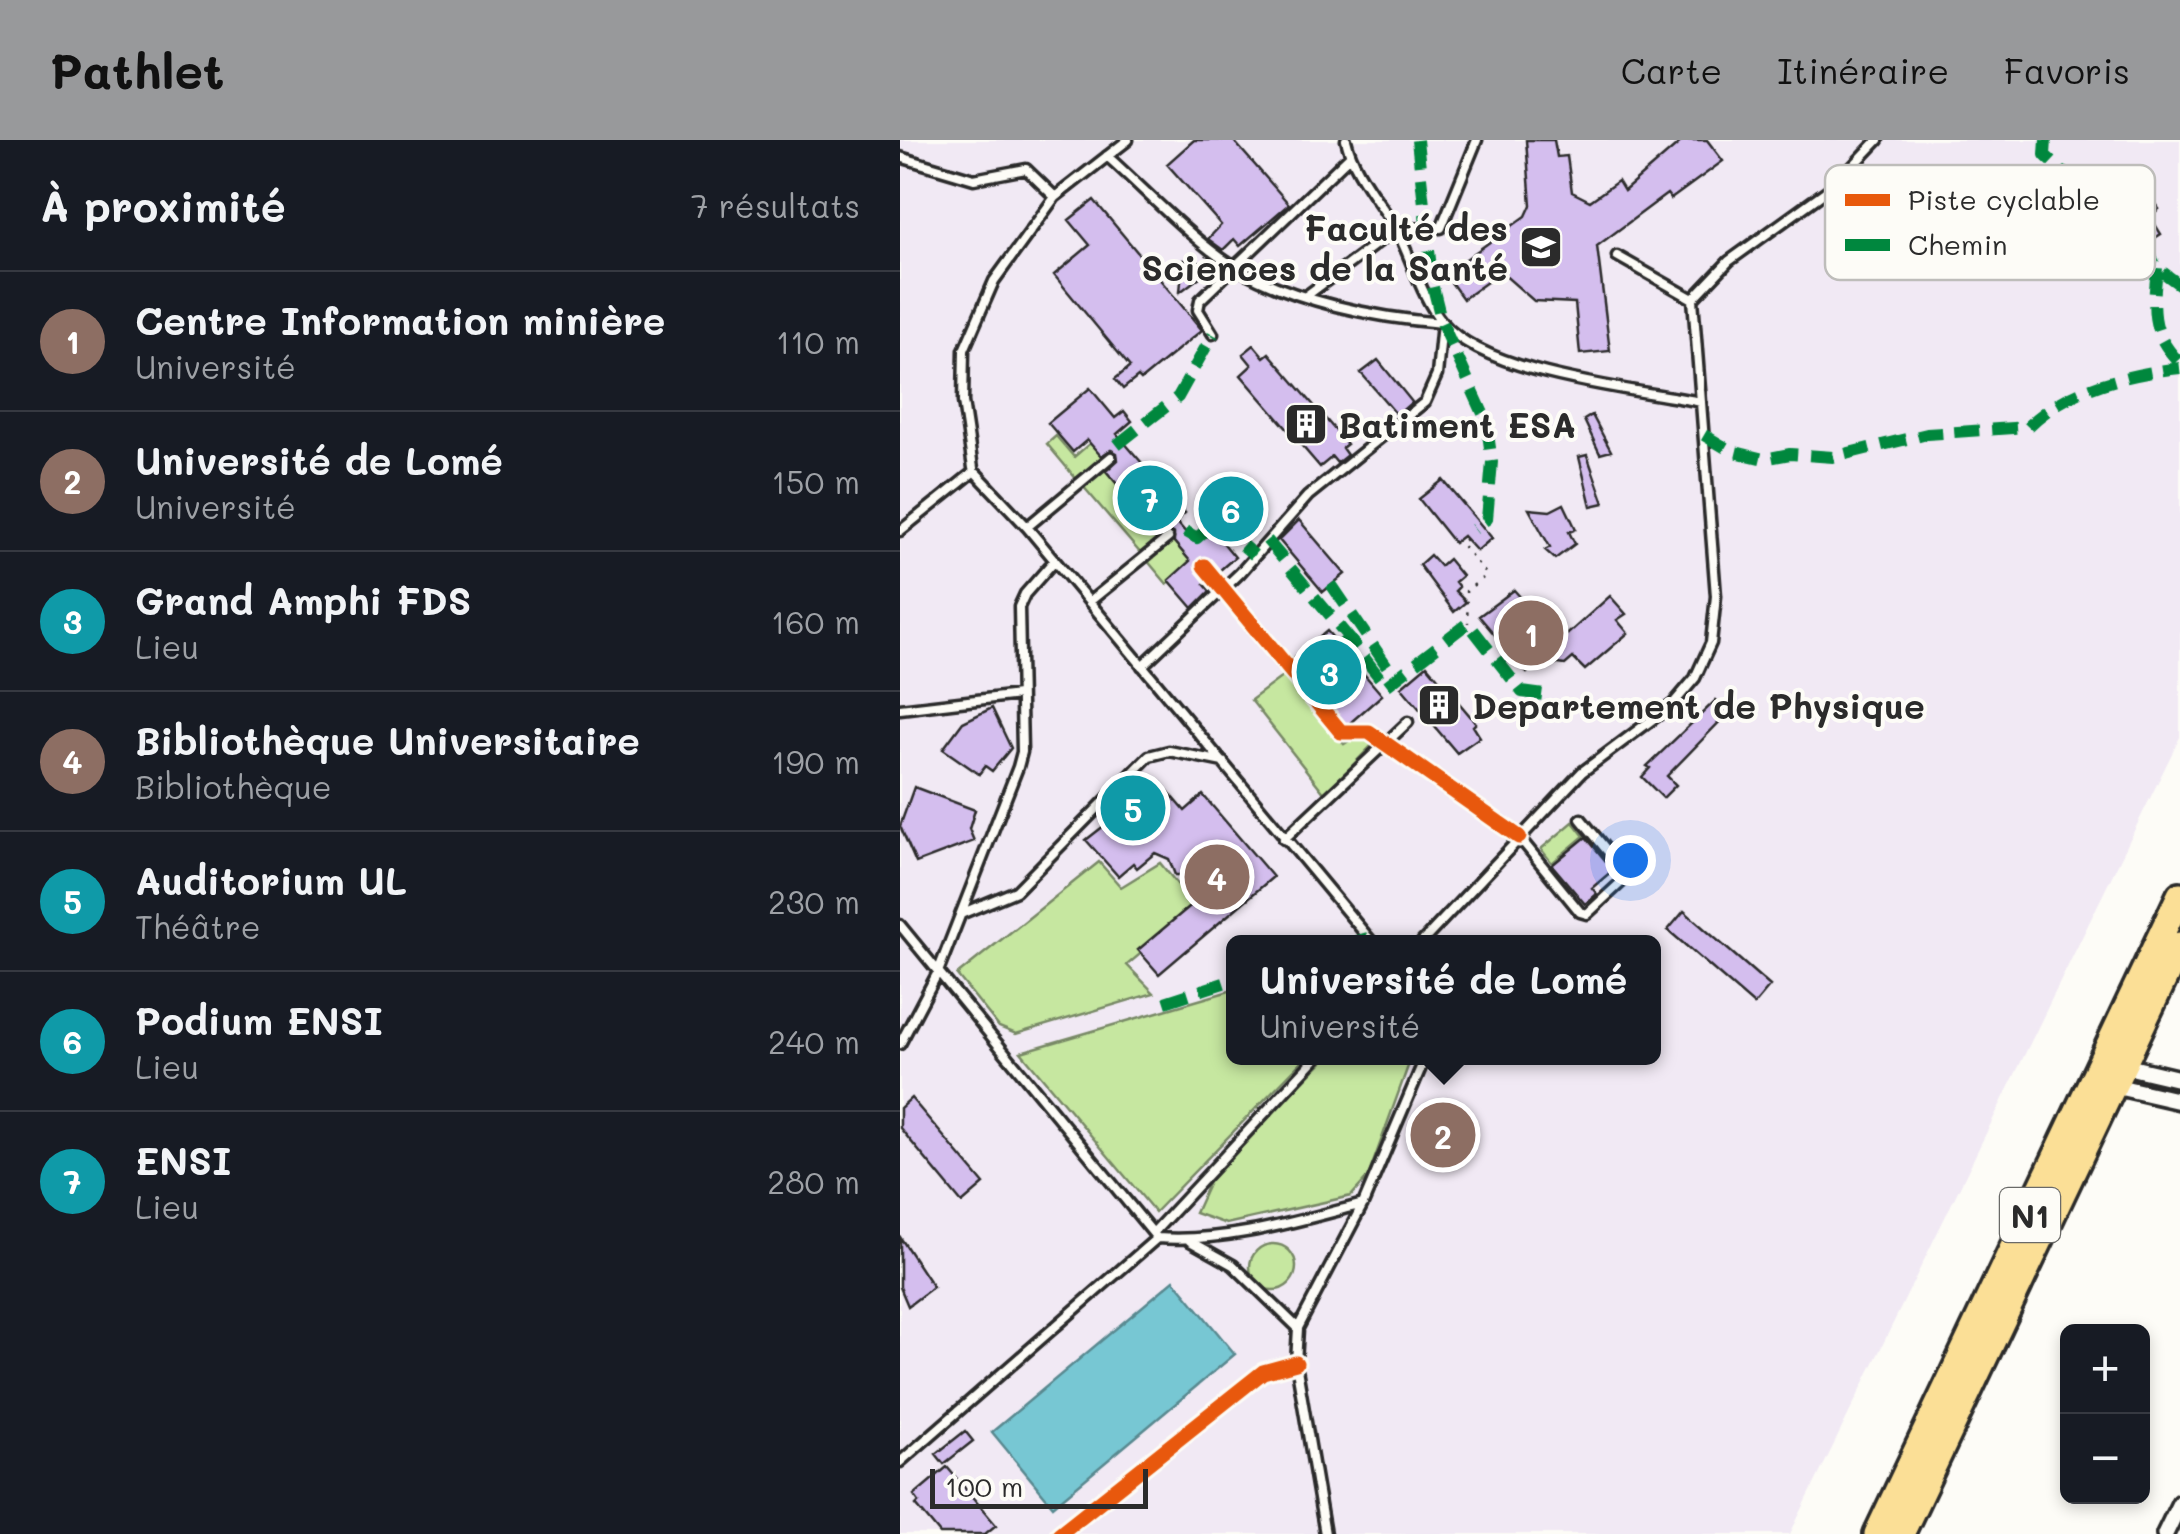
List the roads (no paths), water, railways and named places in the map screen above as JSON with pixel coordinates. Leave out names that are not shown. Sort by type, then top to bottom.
[{"type":"highway","name":"N1","points":[[2110,1073],[2180,895]]},
{"type":"highway","name":"N1","points":[[1886,1533],[2110,1073],[2180,945]]},
{"type":"street","points":[[2110,1073],[2180,1079]]},
{"type":"street","points":[[2110,1073],[2180,1100]]},
{"type":"street","points":[[2165,1534],[2180,1503]]},
{"type":"lane","points":[[1128,140],[1055,197],[994,281],[964,350],[964,402],[974,472],[1027,526],[1366,935]]},
{"type":"lane","points":[[1142,666],[1240,573],[1308,496],[1425,402],[1437,375],[1442,323],[1396,229],[1350,156],[1346,140]]},
{"type":"lane","points":[[1306,296],[1396,229],[1434,232],[1441,228],[1477,140]]},
{"type":"lane","points":[[1854,165],[1878,140]]},
{"type":"lane","points":[[900,156],[974,180],[1026,169],[1055,197]]},
{"type":"lane","points":[[1107,156],[1234,267],[1306,296],[1407,320],[1442,323],[1495,358],[1524,368],[1701,402]]},
{"type":"lane","points":[[1213,334],[1198,304],[1350,156]]},
{"type":"lane","points":[[1428,935],[1582,772],[1673,704],[1695,678],[1710,643],[1716,596],[1694,299],[1729,261],[1825,192]]},
{"type":"lane","points":[[1617,256],[1694,299]]},
{"type":"lane","points":[[1027,526],[1111,458]]},
{"type":"lane","points":[[900,531],[974,472]]},
{"type":"lane","points":[[1089,602],[1168,538]]},
{"type":"lane","points":[[900,1044],[938,972],[963,913],[1022,752],[1020,601],[1054,561]]},
{"type":"lane","points":[[900,708],[1019,695]]},
{"type":"lane","points":[[1284,839],[1408,722]]},
{"type":"lane","points":[[963,913],[1016,892],[1149,756],[1170,750],[1223,762]]},
{"type":"lane","points":[[1518,837],[1580,912],[1586,914],[1628,876],[1581,819]]},
{"type":"lane","points":[[900,925],[1155,1235],[1190,1240],[1269,1229],[1363,1204]]},
{"type":"lane","points":[[900,1462],[1155,1235],[1310,1065]]},
{"type":"lane","points":[[1325,1534],[1296,1363],[1298,1328],[1363,1204],[1422,1065]]},
{"type":"lane","points":[[1190,1240],[1232,1265],[1298,1328]]},
{"type":"lane","points":[[1059,1534],[1263,1372],[1296,1363]]},
{"type":"water","points":[[1174,1280],[1235,1354],[1053,1506],[992,1432]]},
{"type":"place","name":"Faculté des Sciences de la Santé","points":[[1541,247]]},
{"type":"place","name":"Batiment ESA","points":[[1306,424]]},
{"type":"place","name":"ENSI","points":[[1150,498]]},
{"type":"place","name":"Podium ENSI","points":[[1231,509]]},
{"type":"place","name":"Centre Information minière","points":[[1531,633]]},
{"type":"place","name":"Grand Amphi FDS","points":[[1329,672]]},
{"type":"place","name":"Departement de Physique","points":[[1439,705]]},
{"type":"place","name":"Auditorium UL","points":[[1133,808]]},
{"type":"place","name":"Bibliothèque Universitaire","points":[[1217,877]]},
{"type":"place","name":"Université de Lomé","points":[[1443,1135]]}]
